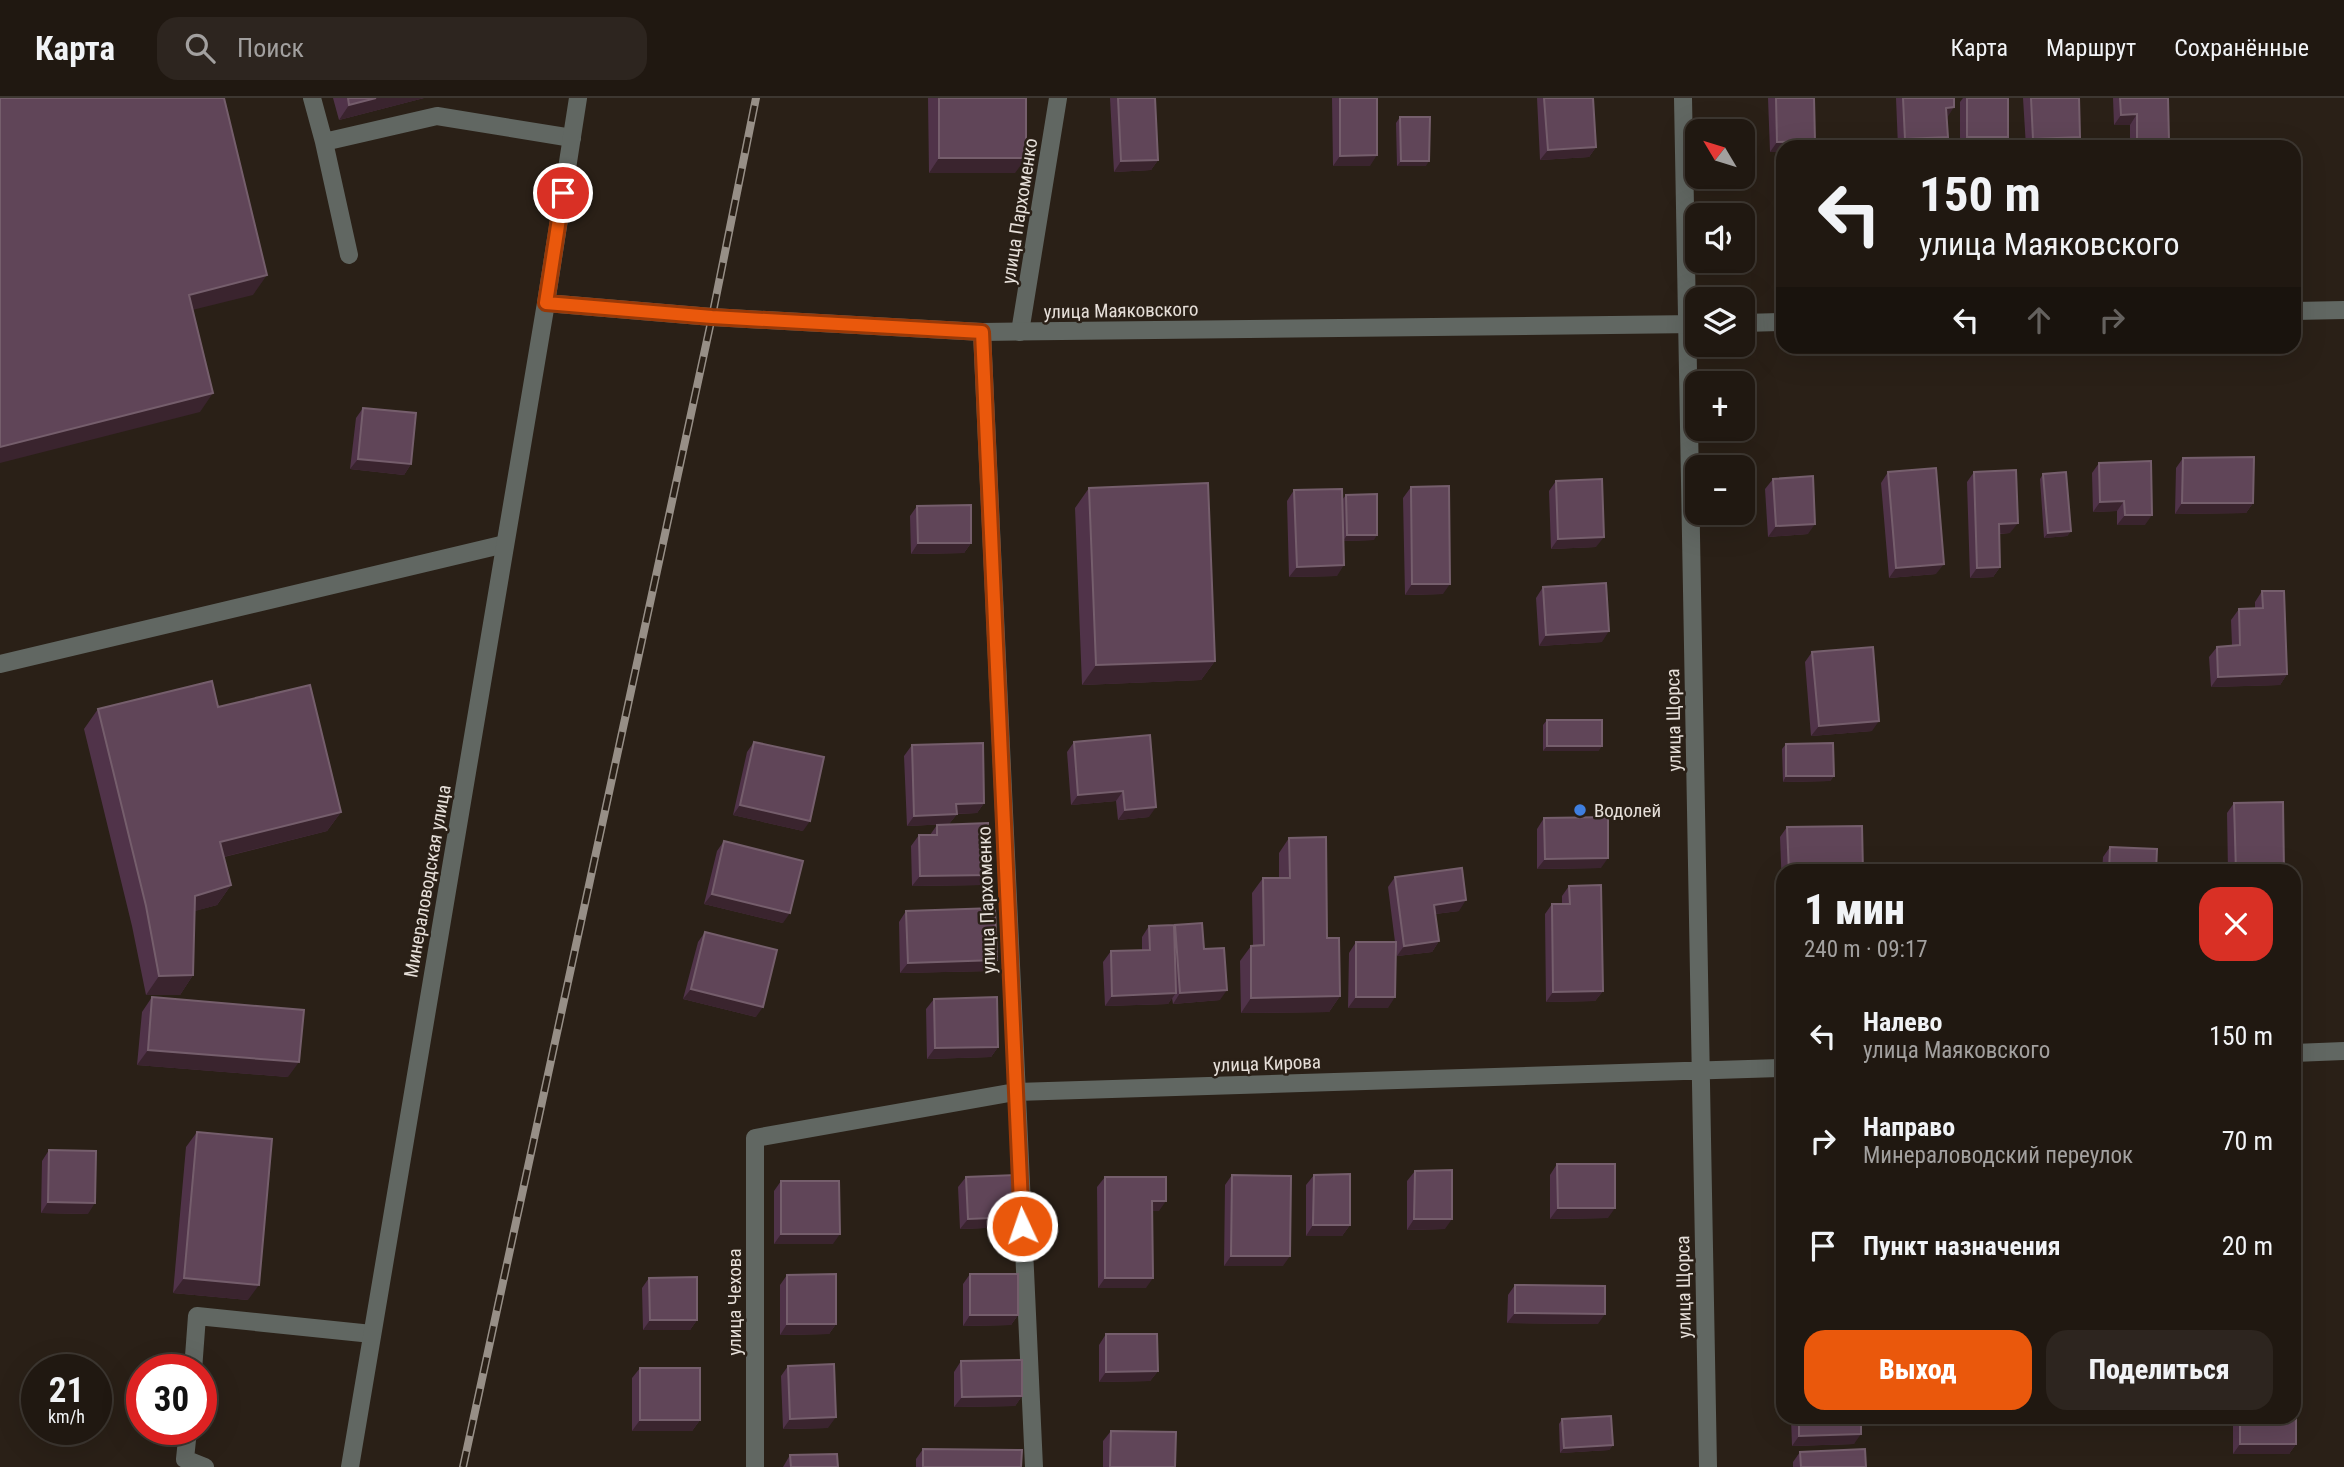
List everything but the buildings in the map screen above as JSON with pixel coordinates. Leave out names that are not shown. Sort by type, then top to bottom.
[{"type":"street","points":[[312,98],[349,255]]},
{"type":"street","name":"Минераловодская улица","points":[[350,1467],[546,303],[578,98]]},
{"type":"street","name":"улица Пархоменко","points":[[1020,332],[1058,98]]},
{"type":"street","name":"улица Щорса","points":[[1683,98],[1691,287]]},
{"type":"street","points":[[324,142],[437,116],[572,138]]},
{"type":"street","name":"улица Маяковского","points":[[546,303],[712,317],[982,332],[1685,324]]},
{"type":"street","points":[[2301,311],[2344,310]]},
{"type":"street","points":[[1755,323],[1776,322]]},
{"type":"street","name":"улица Пархоменко","points":[[982,332],[1034,1467]]},
{"type":"street","name":"улица Щорса","points":[[1692,357],[1707,1467]]},
{"type":"street","points":[[0,664],[505,544]]},
{"type":"street","points":[[2301,1053],[2344,1051]]},
{"type":"street","name":"улица Кирова","points":[[755,1138],[1015,1092],[1776,1068]]},
{"type":"street","name":"улица Чехова","points":[[755,1138],[755,1467]]},
{"type":"street","points":[[194,1354],[197,1316],[373,1334]]},
{"type":"street","points":[[186,1445],[185,1460],[205,1467]]},
{"type":"railway","points":[[463,1467],[712,317],[756,98]]},
{"type":"place","name":"Водолей","points":[[1580,810]]},
{"type":"route","points":[[563,193],[546,303],[712,317],[982,332],[1022,1226]]}]
